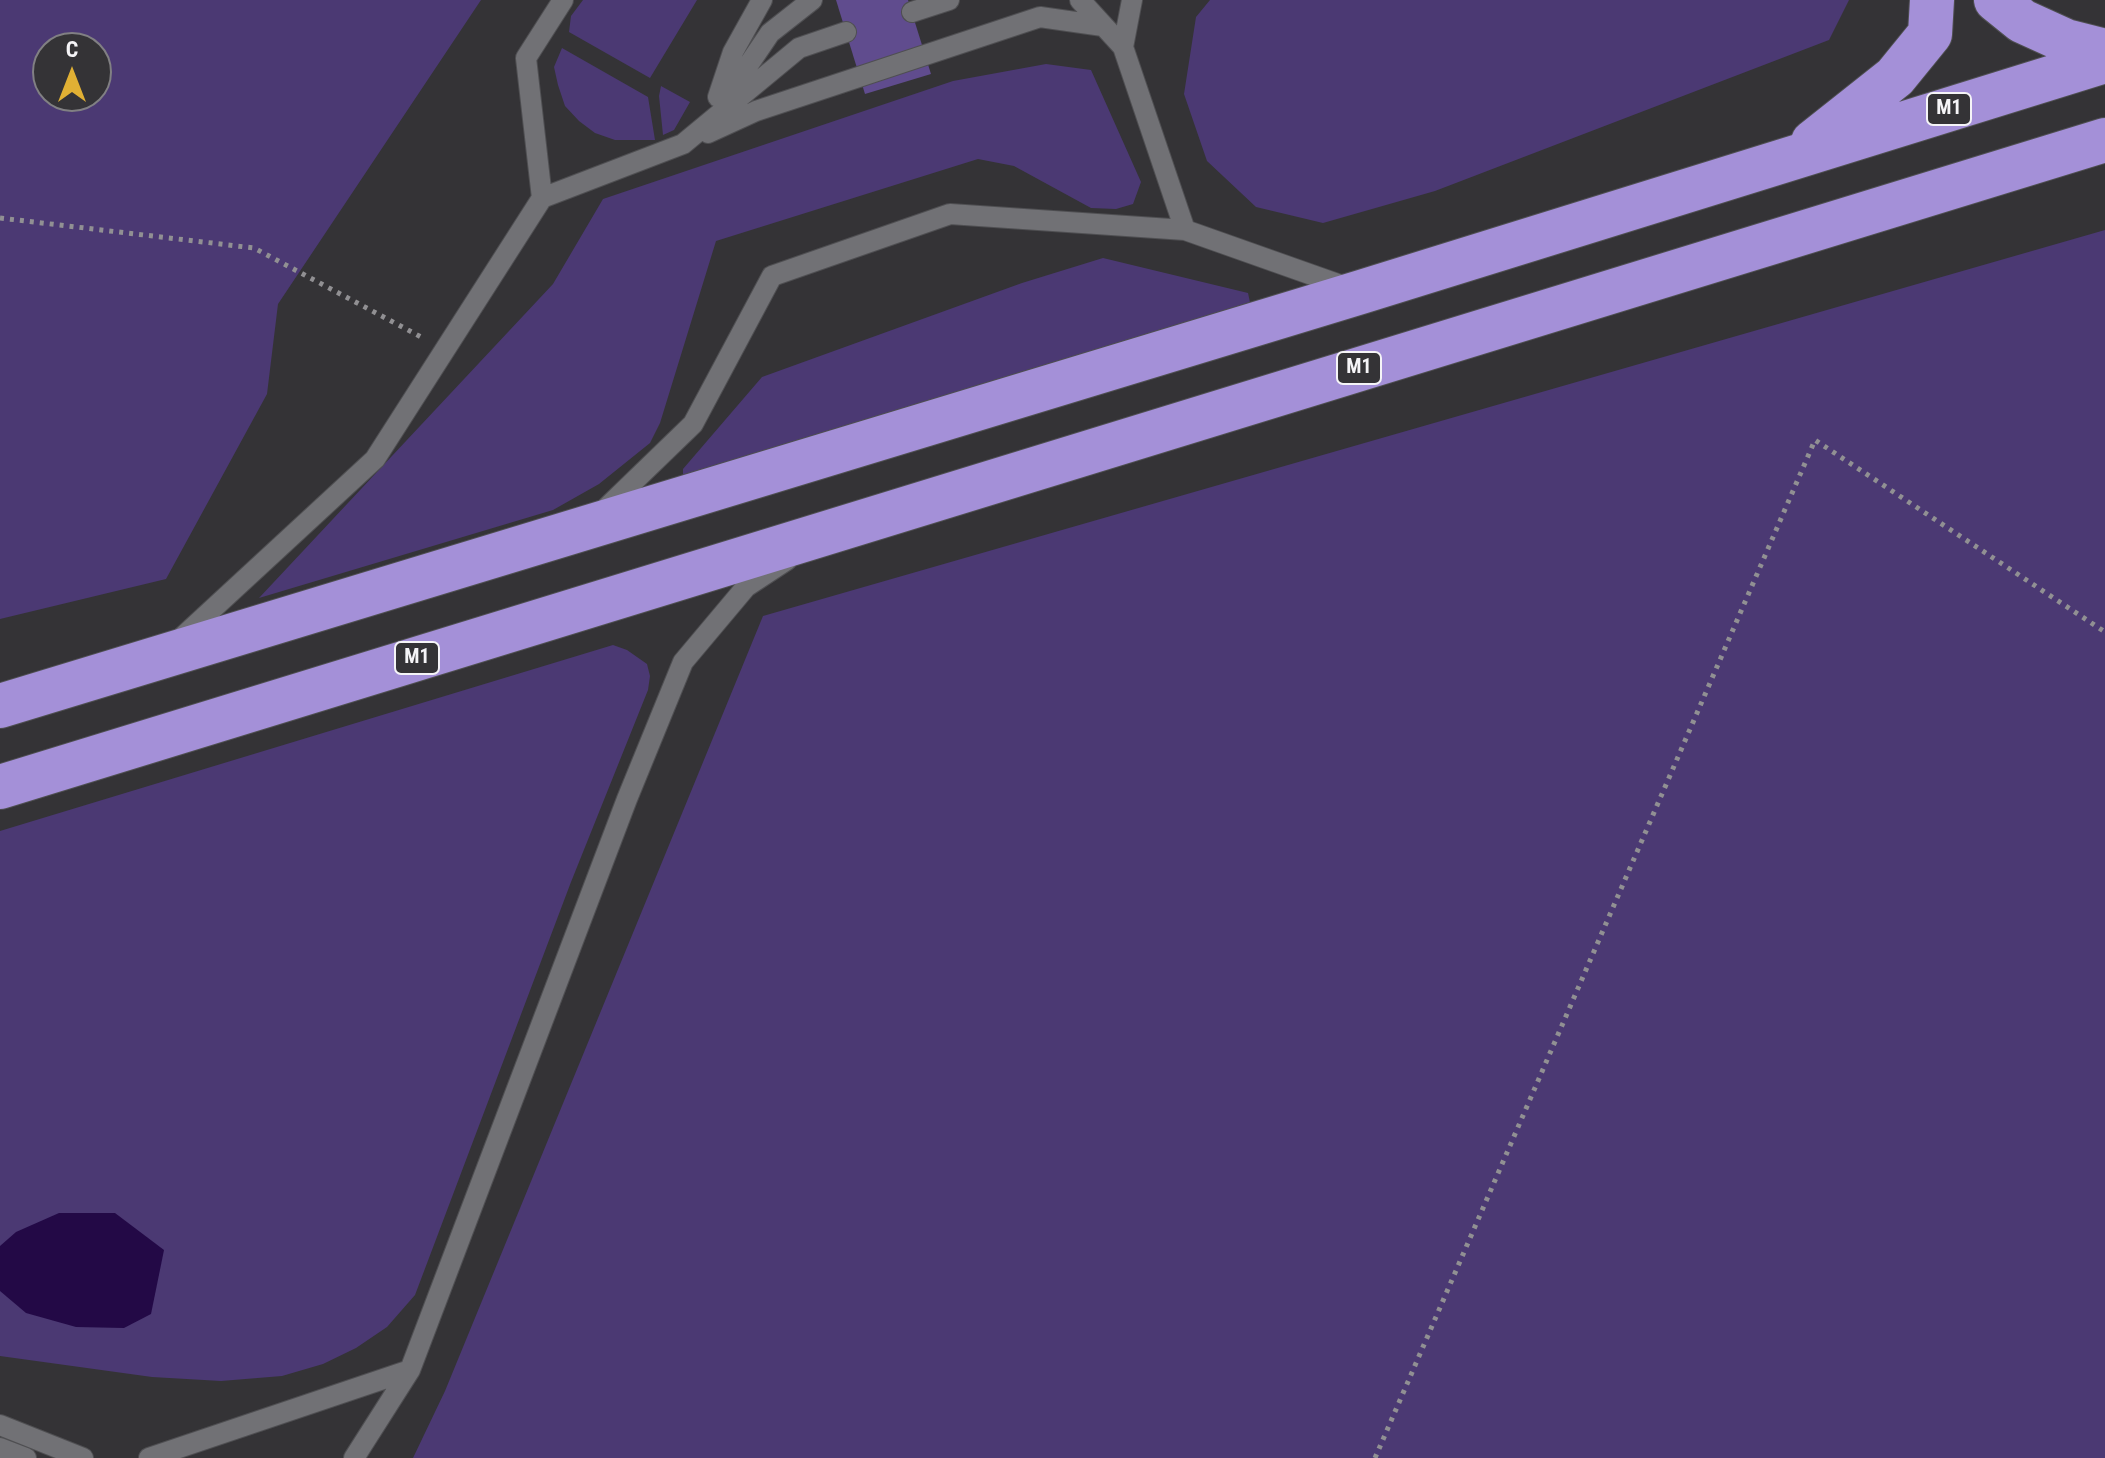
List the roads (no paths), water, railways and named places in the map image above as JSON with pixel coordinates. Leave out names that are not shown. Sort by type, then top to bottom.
[{"type":"highway","points":[[1794,157],[1895,77],[1930,34],[1932,0]]},
{"type":"highway","points":[[1996,0],[2033,26],[2066,41],[2105,51]]},
{"type":"highway","name":"М1","points":[[0,706],[1361,292],[2105,61]]},
{"type":"highway","name":"М1","points":[[0,787],[2105,140]]},
{"type":"lane","points":[[542,198],[526,58],[563,0]]},
{"type":"lane","points":[[711,120],[733,52],[762,0]]},
{"type":"lane","points":[[711,120],[770,33],[812,0]]},
{"type":"lane","points":[[912,12],[949,0]]},
{"type":"lane","points":[[1080,0],[1123,47],[1185,230]]},
{"type":"lane","points":[[1123,47],[1132,0]]},
{"type":"lane","points":[[162,655],[375,459],[542,198],[683,144],[756,111],[1040,17],[1103,26]]},
{"type":"lane","points":[[683,144],[799,48],[846,32]]},
{"type":"lane","points":[[583,530],[693,424],[772,276],[950,214],[1185,230],[1361,292]]},
{"type":"lane","points":[[354,1458],[410,1370],[627,799],[683,662],[746,587],[834,529]]},
{"type":"lane","points":[[149,1458],[410,1370]]},
{"type":"lane","points":[[0,1425],[83,1458]]},
{"type":"lane","points":[[0,1448],[26,1458]]}]
